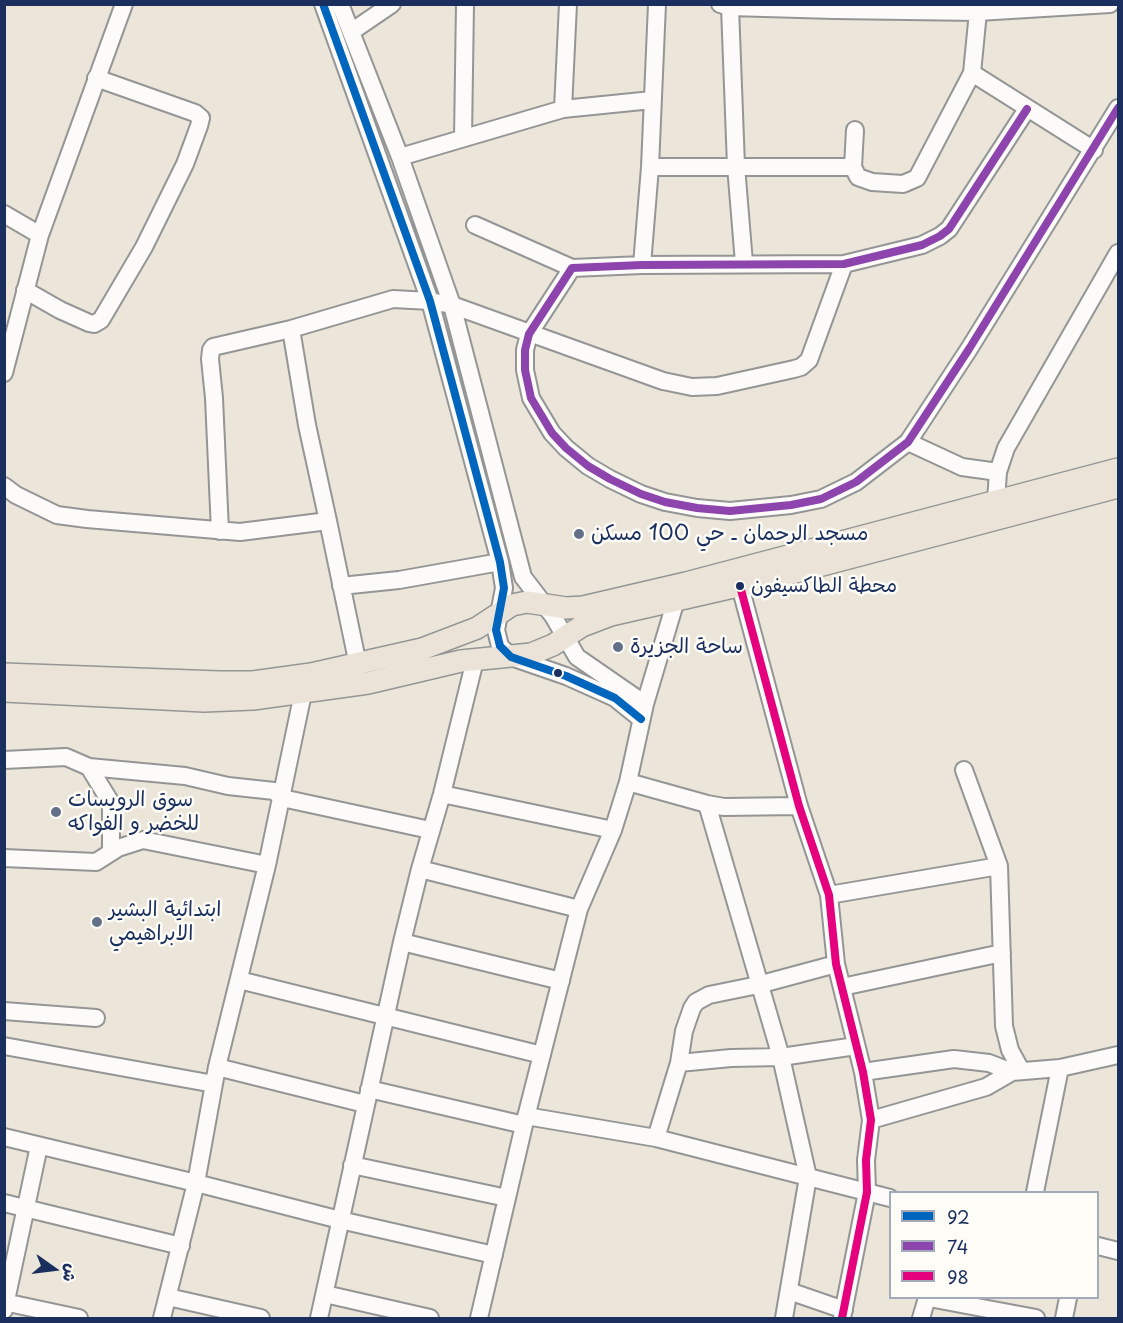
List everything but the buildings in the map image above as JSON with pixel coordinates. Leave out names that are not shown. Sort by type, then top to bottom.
[{"type":"main road","points":[[298,688],[358,665],[422,649],[456,637],[484,625],[499,612],[519,603],[566,608],[583,607],[687,583],[1119,469]]},
{"type":"main road","points":[[4,674],[228,700],[298,688],[368,683],[475,660],[543,651],[582,626],[604,618],[867,554],[1119,488]]},
{"type":"main road","points":[[4,691],[156,690]]},
{"type":"street","points":[[4,373],[40,235],[124,4]]},
{"type":"street","points":[[323,4],[430,301],[500,562],[504,588],[497,621],[500,646],[511,657],[566,676],[643,711]]},
{"type":"street","points":[[340,4],[400,157],[452,305],[521,573],[526,584],[553,616],[581,661],[624,687],[643,711]]},
{"type":"street","points":[[351,32],[392,4]]},
{"type":"street","points":[[463,138],[465,4]]},
{"type":"street","points":[[563,109],[568,4]]},
{"type":"street","points":[[642,265],[650,167],[657,4]]},
{"type":"street","points":[[744,263],[736,166],[732,6],[978,12],[1110,4]]},
{"type":"street","points":[[855,129],[853,167],[858,177],[872,182],[903,184],[917,178],[972,73],[978,12]]},
{"type":"street","points":[[972,73],[1094,150]]},
{"type":"street","points":[[25,290],[60,310],[94,324],[101,320],[144,248],[200,126],[201,118],[195,113],[96,78]]},
{"type":"street","points":[[400,157],[563,109],[652,100]]},
{"type":"street","points":[[572,268],[529,334],[525,350],[525,370],[531,398],[552,434],[566,448],[596,470],[641,494],[665,502],[730,511],[790,505],[821,499],[856,482],[908,442],[969,349],[1119,108]]},
{"type":"street","points":[[475,225],[572,268],[744,263],[844,264],[922,244],[949,229],[1027,109]]},
{"type":"street","points":[[650,167],[853,167]]},
{"type":"street","points":[[4,214],[40,235]]},
{"type":"street","points":[[996,500],[998,472],[1006,448],[1119,253]]},
{"type":"street","points":[[220,531],[211,350],[213,347],[291,329],[393,299],[430,301],[452,305],[663,381],[692,387],[717,386],[794,369],[801,367],[809,360],[844,264]]},
{"type":"street","points":[[291,329],[307,425],[358,665]]},
{"type":"street","points":[[908,442],[962,467],[998,472]]},
{"type":"street","points":[[4,492],[5,486],[16,495],[57,515],[220,531],[255,531],[328,521]]},
{"type":"street","points":[[489,522],[507,518]]},
{"type":"street","points":[[341,586],[399,580],[500,562]]},
{"type":"street","points":[[740,586],[799,806],[829,895],[836,964],[863,1072],[871,1120],[866,1160],[867,1192],[843,1314],[789,1291]]},
{"type":"street","points":[[479,1318],[525,1121],[579,909],[613,830],[628,782],[643,711],[676,600]]},
{"type":"street","points":[[319,1318],[402,942],[475,660]]},
{"type":"street","points":[[162,1318],[196,1183],[215,1076],[282,798],[298,688]]},
{"type":"street","points":[[4,760],[66,757],[89,767],[185,776],[228,786],[274,791],[282,798],[430,830]]},
{"type":"street","points":[[89,767],[111,803],[111,852]]},
{"type":"street","points":[[964,770],[999,866],[1003,1006],[1006,1037],[1016,1071]]},
{"type":"street","points":[[628,782],[724,807],[799,806]]},
{"type":"street","points":[[442,794],[613,830]]},
{"type":"street","points":[[707,804],[758,985],[781,1057],[808,1177],[784,1318]]},
{"type":"street","points":[[4,858],[96,862],[111,852],[143,840],[267,865]]},
{"type":"street","points":[[829,895],[999,866]]},
{"type":"street","points":[[420,869],[579,909]]},
{"type":"street","points":[[402,942],[561,981]]},
{"type":"street","points":[[842,987],[1002,952]]},
{"type":"street","points":[[656,1138],[680,1063],[684,1031],[696,1002],[709,995],[758,985],[836,964]]},
{"type":"street","points":[[239,980],[542,1055]]},
{"type":"street","points":[[4,1011],[96,1018]]},
{"type":"street","points":[[4,1046],[656,1138],[889,1198]]},
{"type":"street","points":[[680,1063],[731,1058],[781,1057],[855,1046]]},
{"type":"street","points":[[863,1072],[954,1059],[989,1063],[1016,1071],[1060,1068],[1119,1055]]},
{"type":"street","points":[[1035,1191],[1060,1068]]},
{"type":"street","points":[[871,1120],[986,1087],[1016,1071]]},
{"type":"street","points":[[4,1137],[340,1220],[494,1254]]},
{"type":"street","points":[[39,1146],[5,1304],[80,1318]]},
{"type":"street","points":[[352,1165],[507,1198]]},
{"type":"street","points":[[4,1203],[180,1246]]},
{"type":"street","points":[[1099,1246],[1119,1251]]},
{"type":"street","points":[[325,1294],[430,1318]]},
{"type":"street","points":[[168,1297],[261,1318]]},
{"type":"street","points":[[921,1318],[928,1299]]},
{"type":"street","points":[[933,1299],[1036,1318]]},
{"type":"street","points":[[1064,1318],[1068,1299]]},
{"type":"transit line","name":"92","points":[[323,4],[430,301],[500,562],[504,588],[496,630],[500,646],[511,657],[566,676],[615,698],[641,719]]},
{"type":"transit line","name":"74","points":[[1027,109],[949,229],[922,245],[844,264],[642,265],[572,268],[529,334],[525,350],[525,370],[531,398],[552,433],[588,466],[610,479],[641,494],[665,502],[697,508],[730,511],[791,505],[821,499],[856,482],[908,442],[969,349],[1118,108]]},
{"type":"transit line","name":"98","points":[[740,586],[799,806],[829,895],[836,964],[863,1072],[871,1120],[866,1160],[867,1192],[842,1318]]},
{"type":"place","name":"مسجد الرحمان ـ حي 100 مسكن","points":[[579,534]]},
{"type":"place","name":"محطة الطاكسيفون","points":[[740,586]]},
{"type":"place","name":"ساحة الجزيرة","points":[[618,647]]},
{"type":"place","name":"سوق الرويسات للخضر و الفواكه","points":[[56,812]]},
{"type":"place","name":"ابتدائية البشير الابراهيمي","points":[[97,922]]}]
